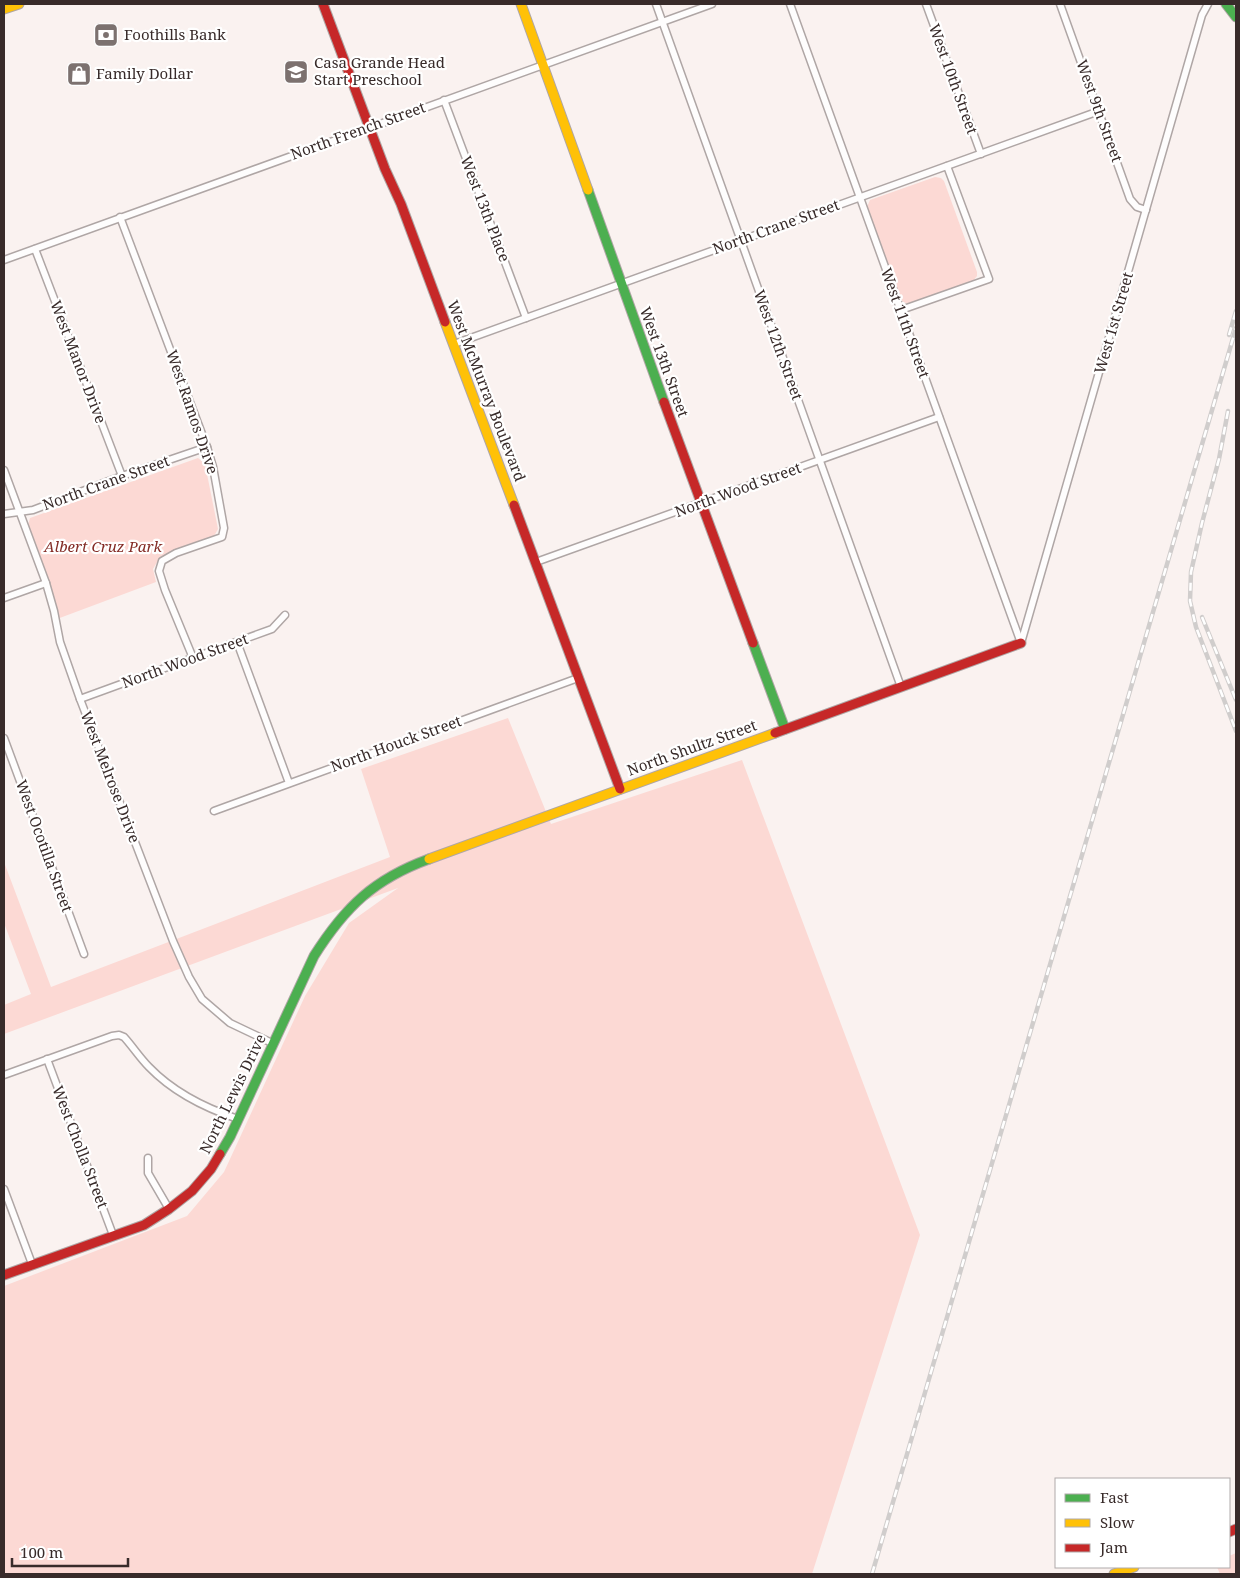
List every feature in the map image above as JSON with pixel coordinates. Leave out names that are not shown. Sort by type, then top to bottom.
[{"type":"street","points":[[4,9],[19,4]]},
{"type":"street","name":"West McMurray Boulevard","points":[[323,4],[454,344],[620,789]]},
{"type":"street","name":"West 13th Street","points":[[521,4],[784,729]]},
{"type":"street","name":"West 12th Street","points":[[656,4],[739,241],[901,686]]},
{"type":"street","name":"North French Street","points":[[4,260],[712,4]]},
{"type":"street","name":"West 11th Street","points":[[790,4],[1021,642]]},
{"type":"street","name":"West 10th Street","points":[[926,4],[981,154]]},
{"type":"street","name":"West 9th Street","points":[[1060,4],[1130,199],[1137,207],[1146,210]]},
{"type":"street","name":"West 1st Street","points":[[1021,642],[1202,15],[1208,4]]},
{"type":"street","points":[[1226,4],[1236,17]]},
{"type":"street","name":"West 13th Place","points":[[444,100],[526,318]]},
{"type":"street","name":"North Crane Street","points":[[454,344],[1099,111]]},
{"type":"street","points":[[901,310],[989,279],[947,166]]},
{"type":"street","name":"West Ramos Drive","points":[[120,217],[207,447],[213,468],[224,528],[222,536],[176,553],[162,561],[159,571],[193,658]]},
{"type":"street","name":"West Manor Drive","points":[[34,249],[122,476]]},
{"type":"street","name":"North Wood Street","points":[[536,562],[938,417]]},
{"type":"street","name":"North Crane Street","points":[[4,514],[33,510],[122,476],[207,447]]},
{"type":"street","name":"West Melrose Drive","points":[[4,470],[46,583],[60,642],[80,699],[173,941],[189,976],[202,999],[230,1023],[272,1043]]},
{"type":"street","points":[[4,598],[46,583]]},
{"type":"street","name":"North Wood Street","points":[[80,699],[272,629],[285,615]]},
{"type":"street","points":[[237,642],[289,783]]},
{"type":"street","name":"North Shultz Street","points":[[375,886],[403,870],[426,860],[1021,642]]},
{"type":"street","name":"North Houck Street","points":[[214,811],[578,678]]},
{"type":"street","name":"West Ocotilla Street","points":[[4,738],[84,954]]},
{"type":"street","name":"North Lewis Drive","points":[[4,1275],[144,1225],[192,1191],[211,1169],[238,1119],[314,956],[344,912],[375,886]]},
{"type":"street","points":[[4,1075],[119,1035],[124,1037],[162,1080],[179,1092],[197,1103],[238,1119]]},
{"type":"street","name":"West Cholla Street","points":[[47,1059],[113,1236]]},
{"type":"street","points":[[148,1158],[148,1174],[169,1209]]},
{"type":"street","points":[[4,1189],[32,1264]]},
{"type":"street","points":[[1114,1574],[1131,1568]]},
{"type":"green space","points":[[935,177],[941,178],[944,181],[977,276],[973,281],[908,304],[900,300],[867,207],[870,200]]},
{"type":"green space","name":"Albert Cruz Park","points":[[198,458],[205,464],[218,529],[214,536],[160,557],[153,569],[156,582],[57,619],[51,587],[28,525],[30,518]]},
{"type":"green space","points":[[508,718],[551,824],[742,760],[920,1235],[812,1574],[4,1574],[4,1286],[187,1216],[224,1172],[305,996],[349,923],[398,888],[4,1034],[4,1005],[31,994],[4,923],[4,862],[51,987],[390,857],[361,769]]},
{"type":"green space","points":[[1236,1553],[1236,1574],[1220,1574],[1217,1568],[1230,1568],[1230,1556]]},
{"type":"railway","points":[[1229,335],[1236,311]]},
{"type":"railway","points":[[872,1574],[1236,328]]},
{"type":"railway","points":[[1228,411],[1219,459],[1191,572],[1190,601],[1196,627],[1236,731]]},
{"type":"railway","points":[[1202,617],[1236,700]]},
{"type":"traffic: fast","points":[[1226,4],[1236,17]]},
{"type":"traffic: fast","points":[[588,190],[664,402]]},
{"type":"traffic: fast","points":[[753,643],[785,729]]},
{"type":"traffic: fast","points":[[220,1154],[230,1137],[314,956],[337,923],[362,897],[377,886],[392,876],[429,859]]},
{"type":"traffic: slow","points":[[4,9],[19,4]]},
{"type":"traffic: slow","points":[[521,4],[588,190]]},
{"type":"traffic: slow","points":[[445,322],[514,505]]},
{"type":"traffic: slow","points":[[429,859],[775,733]]},
{"type":"traffic: slow","points":[[1114,1574],[1131,1568]]},
{"type":"traffic: jam","points":[[323,4],[445,322]]},
{"type":"traffic: jam","points":[[664,402],[753,643]]},
{"type":"traffic: jam","points":[[514,505],[620,789]]},
{"type":"traffic: jam","points":[[775,733],[1021,643]]},
{"type":"traffic: jam","points":[[4,1275],[144,1225],[192,1191],[211,1169],[220,1154]]},
{"type":"traffic: jam","points":[[1230,1532],[1236,1529]]},
{"type":"place","name":"Foothills Bank","points":[[106,35]]},
{"type":"place","name":"Casa Grande Head Start Preschool","points":[[296,72]]},
{"type":"place","name":"Family Dollar","points":[[79,74]]}]
